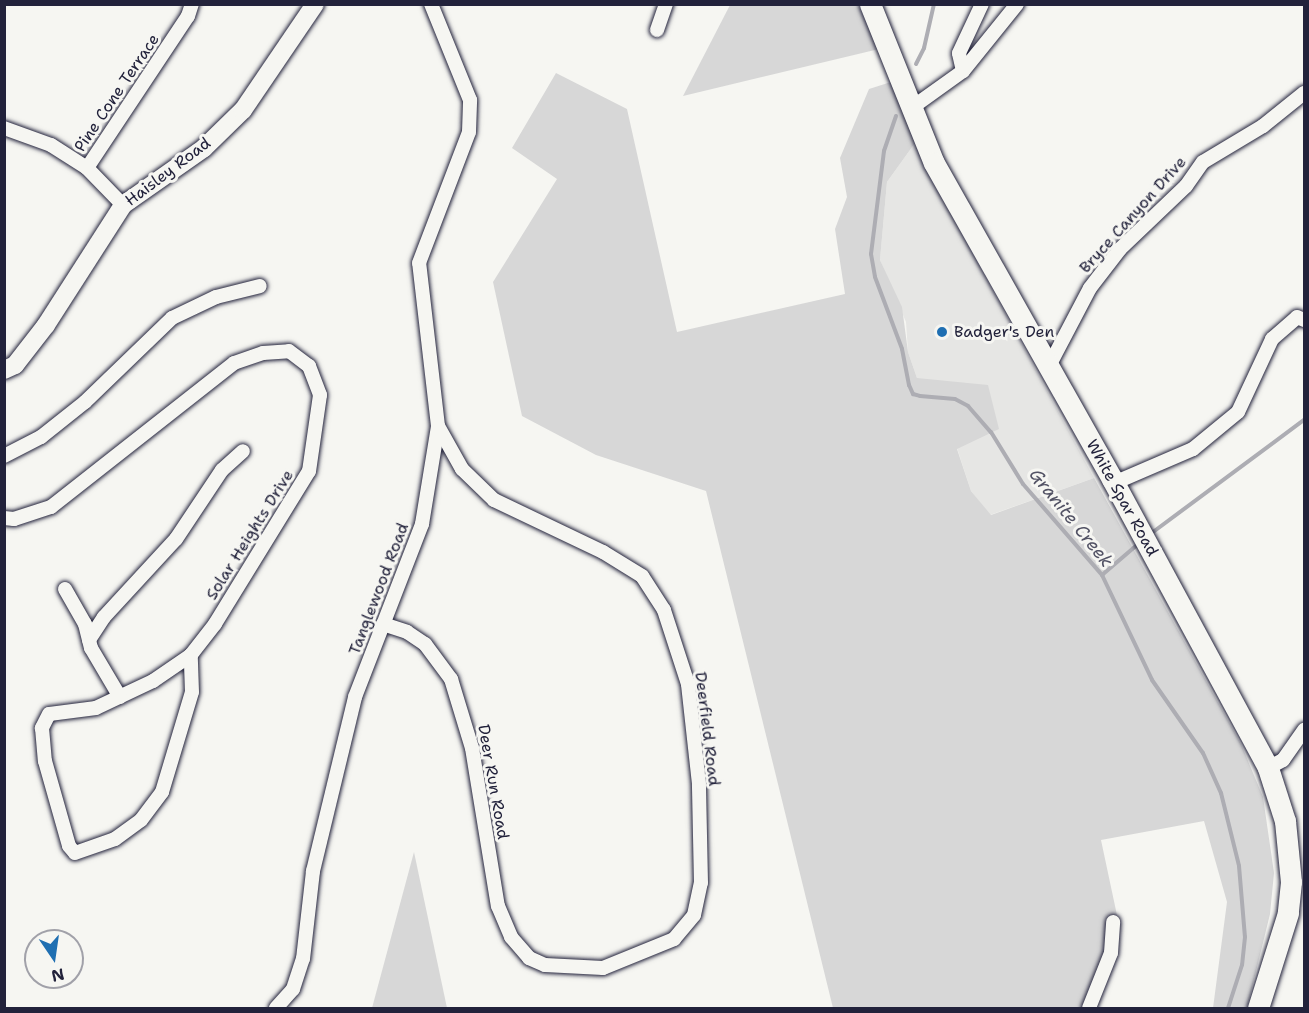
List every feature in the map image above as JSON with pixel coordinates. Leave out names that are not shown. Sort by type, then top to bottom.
[{"type":"main road","name":"White Spar Road","points":[[870,4],[910,109],[934,164],[1114,483],[1268,768],[1285,821],[1291,882],[1279,949],[1258,1008]]},
{"type":"street","name":"Pine Cone Terrace","points":[[87,168],[188,16],[192,4]]},
{"type":"street","name":"Haisley Road","points":[[4,370],[15,365],[46,325],[123,205],[204,148],[243,110],[315,4]]},
{"type":"street","points":[[433,8],[447,4]]},
{"type":"street","points":[[657,30],[666,4]]},
{"type":"street","points":[[963,71],[959,53],[982,4]]},
{"type":"street","points":[[910,109],[963,71],[1017,4]]},
{"type":"street","name":"Tanglewood Road","points":[[276,1008],[293,989],[303,959],[313,871],[355,697],[422,524],[438,426],[419,264],[469,132],[470,100],[433,8]]},
{"type":"street","name":"Bryce Canyon Drive","points":[[1048,368],[1090,288],[1120,249],[1186,186],[1203,162],[1263,126],[1305,93]]},
{"type":"street","points":[[7,134],[51,145],[87,168],[123,205]]},
{"type":"street","points":[[4,456],[41,438],[172,318],[216,297],[260,286]]},
{"type":"street","points":[[1114,483],[1193,449],[1238,412],[1272,339],[1297,317],[1305,320]]},
{"type":"street","name":"Solar Heights Drive","points":[[4,518],[14,519],[51,507],[234,363],[263,353],[289,351],[309,366],[320,395],[309,471],[215,624],[190,655],[153,681],[96,708],[50,714],[42,728],[45,761],[69,846],[75,853],[115,839],[141,820],[162,792],[192,692],[190,655]]},
{"type":"street","name":"Deerfield Road","points":[[438,426],[462,469],[494,500],[603,552],[642,576],[664,610],[688,684],[699,784],[701,883],[694,915],[674,939],[603,968],[544,965]]},
{"type":"street","points":[[89,640],[104,617],[176,539],[222,470],[243,451]]},
{"type":"street","points":[[65,589],[120,697]]},
{"type":"street","name":"Deer Run Road","points":[[382,624],[407,632],[425,644],[451,680],[472,748],[498,906],[512,937],[529,958],[544,965]]},
{"type":"street","points":[[1268,768],[1283,760],[1305,730]]},
{"type":"street","points":[[1089,1008],[1112,952],[1113,922]]},
{"type":"shaded area","points":[[730,5],[858,5],[879,49],[683,96]]},
{"type":"shaded area","points":[[556,73],[627,109],[677,332],[845,294],[835,229],[847,197],[840,158],[869,89],[891,82],[915,143],[887,182],[880,260],[902,307],[908,352],[917,378],[988,385],[999,429],[957,449],[971,491],[991,515],[1094,478],[1241,744],[1263,797],[1274,873],[1270,914],[1247,1008],[1213,1008],[1227,902],[1204,821],[1101,840],[1118,920],[1094,1008],[833,1008],[706,491],[596,455],[522,416],[493,282],[557,179],[512,148]]},
{"type":"shaded area","points":[[915,143],[1094,478],[990,515],[971,491],[957,448],[917,378],[908,352],[906,322],[880,260],[887,182]]},
{"type":"shaded area","points":[[414,852],[447,1008],[372,1008]]},
{"type":"waterway","name":"Granite Creek","points":[[916,64],[924,48],[934,4]]},
{"type":"waterway","name":"Granite Creek","points":[[896,116],[884,151],[871,254],[875,277],[902,349],[909,385],[913,394],[955,399],[968,406],[991,432],[1023,484],[1102,575],[1152,680],[1203,753],[1221,793],[1239,866],[1245,937],[1242,965],[1228,1008]]},
{"type":"waterway","points":[[1149,535],[1304,420]]},
{"type":"waterway","points":[[1102,575],[1138,544]]},
{"type":"place","name":"Badger's Den","points":[[942,332]]}]
